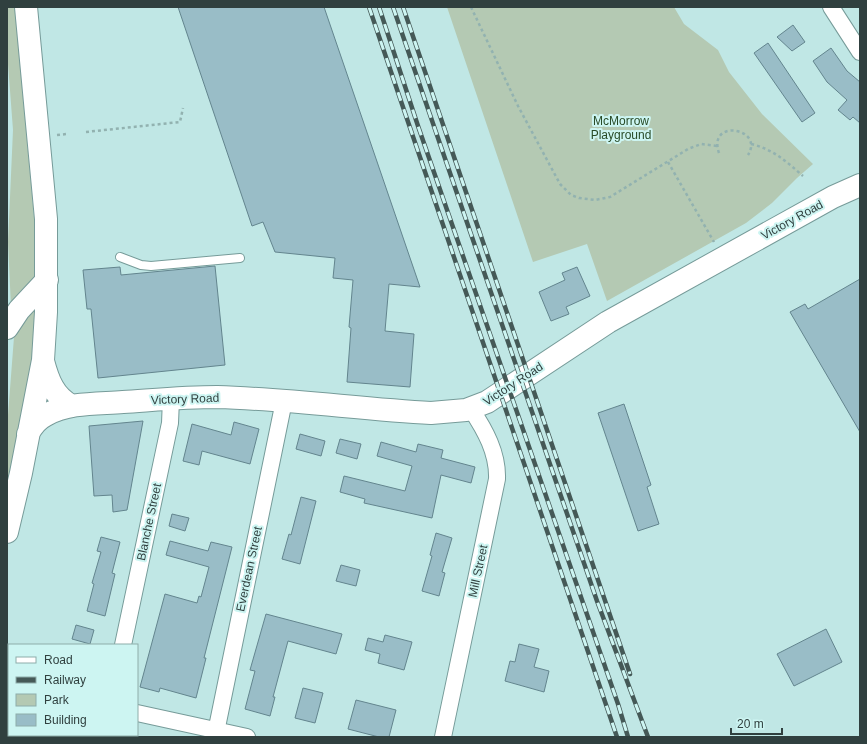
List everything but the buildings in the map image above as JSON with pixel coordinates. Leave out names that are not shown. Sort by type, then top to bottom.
[{"type":"main road","points":[[7,532],[21,472],[43,360],[46,328],[46,219],[26,7]]},
{"type":"main road","name":"Victory Road","points":[[28,434],[36,423],[43,417],[52,412],[72,406],[171,399],[218,397],[427,413],[454,412],[471,409],[494,398],[615,318],[834,197],[860,185]]},
{"type":"main road","points":[[7,328],[19,310],[47,280]]},
{"type":"main road","points":[[43,360],[53,390],[63,401],[72,406]]},
{"type":"street","points":[[831,7],[860,52]]},
{"type":"street","name":"Blanche Street","points":[[123,644],[170,423],[171,399]]},
{"type":"street","name":"Everdean Street","points":[[215,734],[284,401]]},
{"type":"street","name":"Mill Street","points":[[443,737],[497,479],[497,466],[492,448],[480,423],[471,409]]},
{"type":"street","points":[[138,713],[215,734],[247,737]]},
{"type":"lane","points":[[120,257],[141,265],[151,266],[240,258]]},
{"type":"path","points":[[471,7],[518,106],[560,184],[567,192],[579,198],[595,200],[605,199],[692,147],[701,144],[717,146]]},
{"type":"path","points":[[86,132],[180,122],[183,108]]},
{"type":"path","points":[[719,153],[717,146],[720,137],[725,132],[738,130],[744,133],[751,144],[748,156]]},
{"type":"path","points":[[57,135],[67,134]]},
{"type":"path","points":[[751,144],[766,148],[776,154],[803,176]]},
{"type":"path","points":[[668,162],[715,244]]},
{"type":"green space","points":[[7,7],[15,7],[34,217],[34,279],[11,307],[8,242],[13,130],[7,51]]},
{"type":"green space","name":"McMorrow Playground","points":[[447,7],[674,7],[684,24],[718,50],[729,72],[762,114],[813,164],[772,203],[746,223],[607,301],[587,244],[533,262]]},
{"type":"green space","points":[[34,307],[34,356],[7,484],[7,428],[14,337],[22,319]]},
{"type":"railway","points":[[369,7],[617,737]]},
{"type":"railway","points":[[379,7],[418,126],[618,704],[628,737]]},
{"type":"railway","points":[[393,7],[597,601],[648,737]]},
{"type":"railway","points":[[403,7],[630,674]]}]
